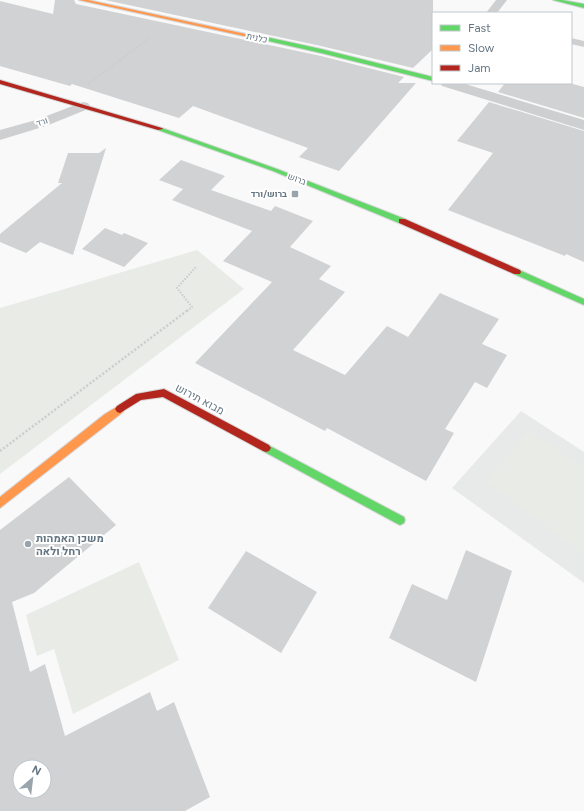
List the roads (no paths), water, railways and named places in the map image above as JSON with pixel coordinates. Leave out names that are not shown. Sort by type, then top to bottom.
[{"type":"street","name":"כלנית","points":[[81,0],[321,51],[432,79]]},
{"type":"street","points":[[555,0],[584,6]]},
{"type":"street","name":"ברוש","points":[[0,82],[168,132],[356,202],[584,302]]},
{"type":"street","points":[[450,84],[584,124]]},
{"type":"street","name":"ורד","points":[[0,135],[41,123],[84,106]]},
{"type":"street","name":"מבוא תירוש","points":[[0,503],[108,417],[139,397],[164,393],[400,520]]},
{"type":"lane","points":[[492,12],[502,0]]},
{"type":"lane","points":[[572,41],[584,44]]},
{"type":"place","name":"ברוש/ורד","points":[[295,194]]},
{"type":"place","name":"משכן האמהות רחל ולאה","points":[[28,544]]}]
